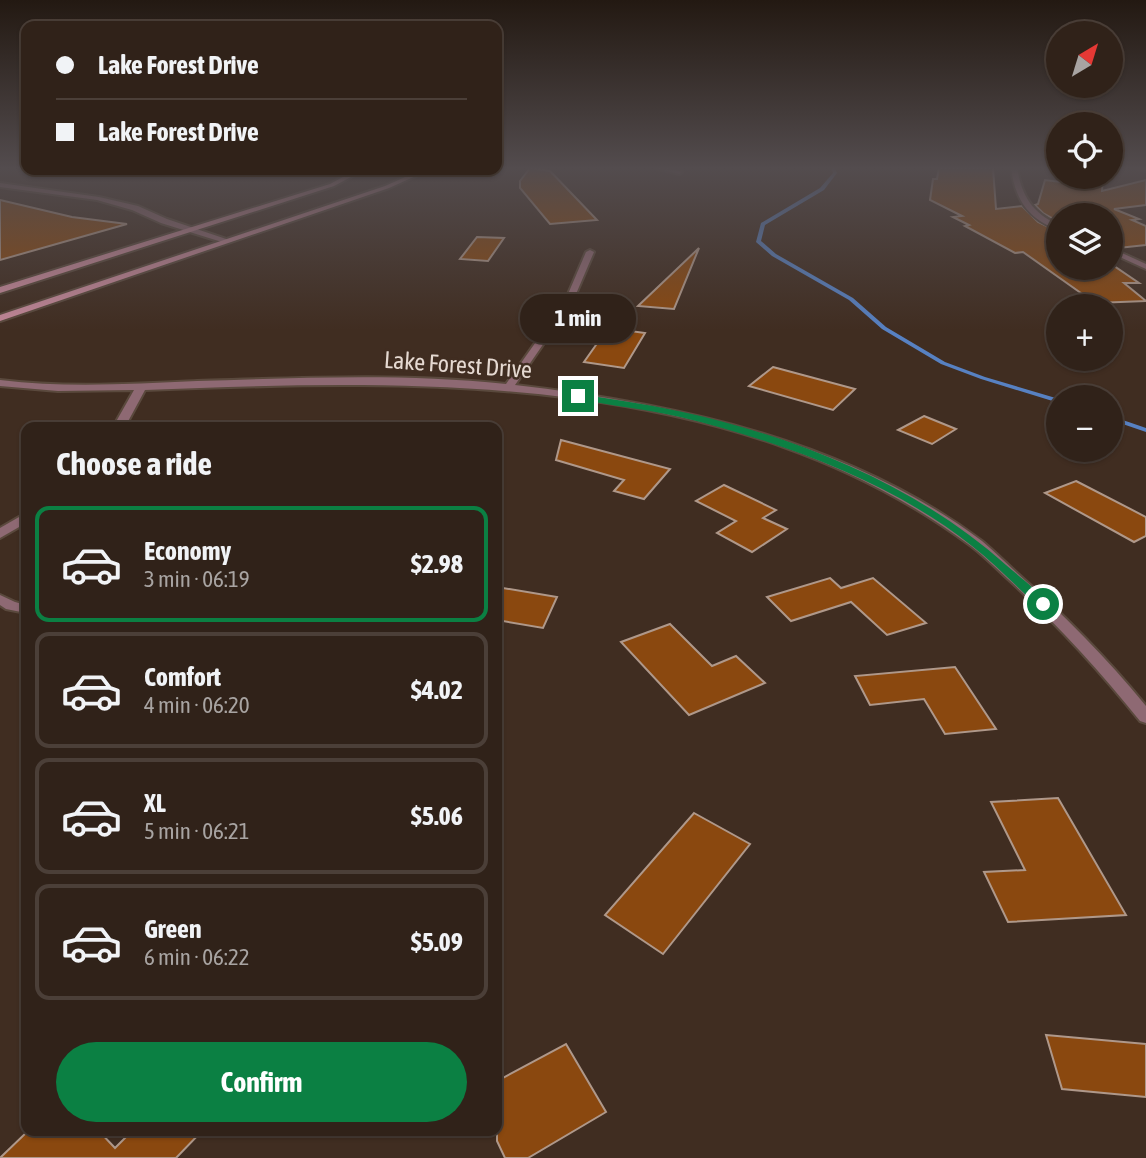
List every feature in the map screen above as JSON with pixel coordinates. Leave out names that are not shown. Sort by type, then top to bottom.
[{"type":"street","points":[[171,222],[228,241]]},
{"type":"street","points":[[0,290],[212,222]]},
{"type":"street","points":[[0,318],[284,222]]},
{"type":"street","points":[[508,388],[569,301],[590,253]]},
{"type":"street","points":[[1123,256],[1146,267]]},
{"type":"street","name":"Lake Forest Drive","points":[[0,383],[29,387],[141,387],[341,380],[459,383],[578,396],[677,413],[740,429],[800,449],[916,505],[975,542],[1060,620],[1146,717]]},
{"type":"street","points":[[122,422],[141,387]]},
{"type":"street","points":[[0,534],[21,520]]},
{"type":"street","points":[[0,599],[11,606],[21,608]]},
{"type":"building","points":[[0,222],[127,224],[0,260]]},
{"type":"building","points":[[963,222],[1038,222],[1046,226],[1046,268],[1023,252],[1015,253],[965,226],[969,225]]},
{"type":"building","points":[[1123,222],[1137,222],[1146,226],[1146,245],[1123,247]]},
{"type":"building","points":[[477,237],[504,238],[488,261],[460,259]]},
{"type":"building","points":[[699,248],[674,309],[638,306]]},
{"type":"building","points":[[1123,272],[1139,283],[1124,283],[1146,301],[1123,302],[1123,294],[1082,294],[1063,280],[1123,280]]},
{"type":"building","points":[[608,328],[645,333],[624,368],[584,362]]},
{"type":"building","points":[[773,367],[855,389],[833,410],[749,386]]},
{"type":"building","points":[[924,416],[956,429],[932,444],[898,430]]},
{"type":"building","points":[[561,440],[670,469],[644,499],[614,491],[624,480],[556,460]]},
{"type":"building","points":[[1076,481],[1146,517],[1146,536],[1134,542],[1045,493]]},
{"type":"building","points":[[724,485],[776,510],[763,518],[787,529],[752,552],[717,533],[736,521],[696,501]]},
{"type":"building","points":[[830,578],[841,588],[873,578],[926,623],[887,635],[851,602],[791,621],[767,597]]},
{"type":"building","points":[[502,588],[557,597],[543,628],[502,621]]},
{"type":"building","points":[[670,624],[712,666],[736,656],[765,683],[689,715],[621,642]]},
{"type":"building","points":[[955,667],[996,729],[945,734],[924,699],[870,705],[855,676]]},
{"type":"building","points":[[1058,798],[1126,915],[1008,922],[984,872],[1025,870],[991,802]]},
{"type":"building","points":[[694,813],[750,844],[663,954],[605,915]]},
{"type":"building","points":[[1046,1035],[1146,1044],[1146,1097],[1062,1089]]},
{"type":"building","points":[[566,1044],[606,1112],[528,1158],[505,1158],[497,1141],[497,1136],[502,1136],[502,1078]]},
{"type":"building","points":[[23,1136],[104,1136],[115,1148],[127,1136],[197,1136],[176,1158],[0,1158]]},
{"type":"waterway","points":[[766,222],[763,224],[758,241],[774,255],[851,299],[884,328],[943,363],[1046,397]]},
{"type":"waterway","points":[[1123,422],[1146,430]]},
{"type":"route","points":[[578,396],[677,413],[740,429],[800,449],[852,472],[916,505],[975,542],[1043,604]]}]
